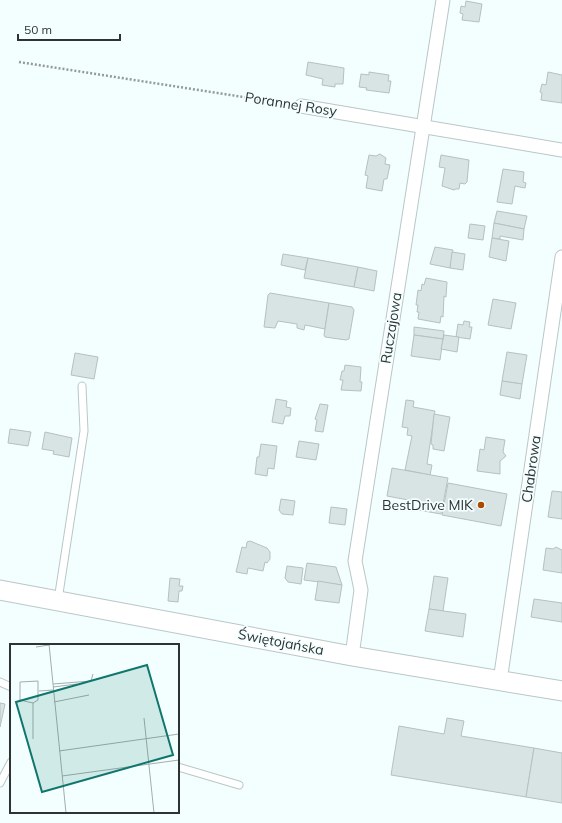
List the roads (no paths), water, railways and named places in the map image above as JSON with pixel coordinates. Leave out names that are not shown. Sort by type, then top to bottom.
[{"type":"street","name":"Ruczajowa","points":[[352,656],[361,590],[355,561],[443,0]]},
{"type":"street","name":"Porannej Rosy","points":[[301,106],[562,150]]},
{"type":"street","name":"Chabrowa","points":[[500,681],[562,257]]},
{"type":"street","name":"Świętojańska","points":[[0,590],[352,656],[562,691]]},
{"type":"lane","points":[[58,600],[84,431],[82,386]]},
{"type":"lane","points":[[0,682],[10,687]]},
{"type":"lane","points":[[0,783],[10,764]]},
{"type":"lane","points":[[179,767],[239,785]]},
{"type":"place","name":"BestDrive MIK","points":[[481,505]]}]
